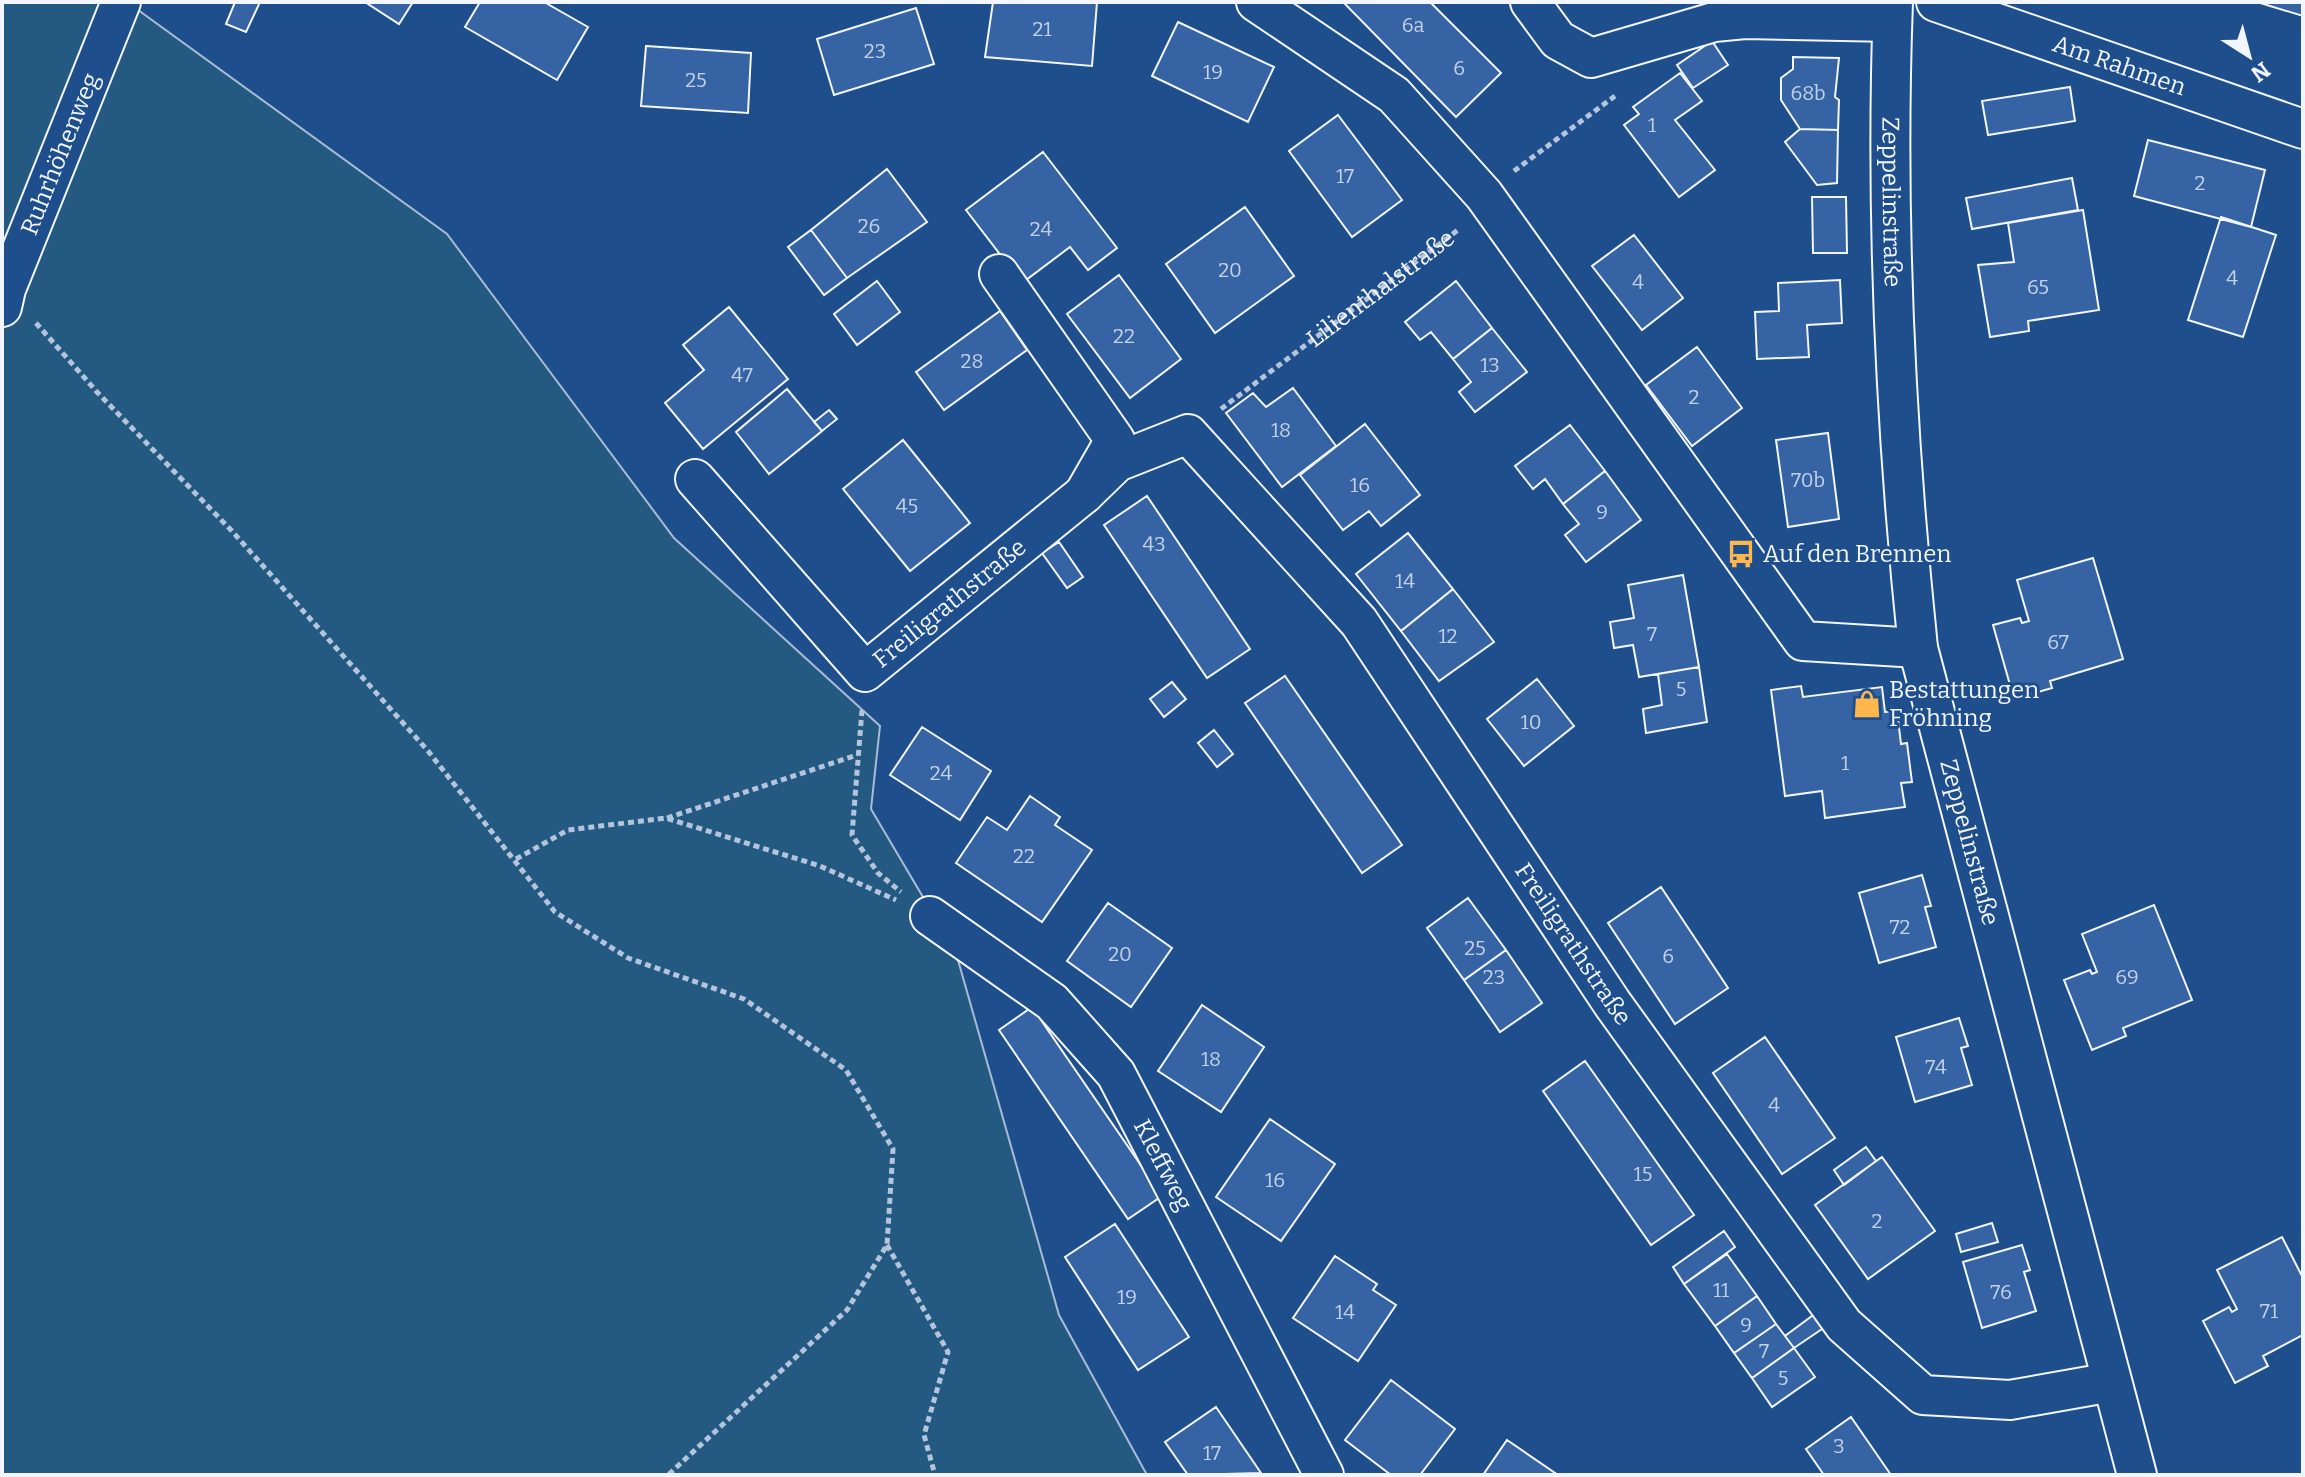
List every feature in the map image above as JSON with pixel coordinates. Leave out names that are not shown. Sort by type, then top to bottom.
[{"type":"street","name":"Ruhrhöhenweg","points":[[4,298],[121,2]]},
{"type":"street","points":[[1256,2],[1394,95],[1484,195],[1803,641],[1918,648]]},
{"type":"street","points":[[1530,2],[1558,40],[1591,58],[1714,22],[1892,12]]},
{"type":"street","name":"Am Rahmen","points":[[1936,2],[2303,129]]},
{"type":"street","name":"Zeppelinstraße","points":[[1892,12],[1895,338],[1904,517],[1918,648],[2137,1475]]},
{"type":"street","name":"Freiligrathstraße","points":[[999,274],[1115,440],[1084,494]]},
{"type":"street","name":"Freiligrathstraße","points":[[695,479],[865,672],[1084,494],[1117,462],[1188,434],[1359,622],[1612,1003],[1844,1325],[1923,1395],[2010,1400],[2112,1382]]},
{"type":"street","name":"Kleffweg","points":[[930,916],[1052,1002],[1116,1074],[1324,1475]]},
{"type":"path","name":"Lilienthalstraße","points":[[1188,434],[1455,235],[1484,195],[1564,134]]},
{"type":"path","points":[[4,298],[262,565],[428,751],[555,912],[628,958],[744,999],[846,1070],[893,1149],[887,1245],[847,1310],[668,1475]]},
{"type":"path","points":[[865,672],[852,835],[878,873],[930,916]]},
{"type":"path","points":[[516,859],[568,830],[666,818],[857,755]]},
{"type":"path","points":[[666,818],[820,866],[930,916]]},
{"type":"path","points":[[887,1245],[948,1352],[924,1435],[935,1475]]},
{"type":"shaded area","points":[[2,2],[127,2],[447,234],[674,538],[880,726],[871,809],[956,953],[1059,1315],[1147,1475],[2,1475]]},
{"type":"building","points":[[235,2],[260,2],[246,32],[226,24]]},
{"type":"building","points":[[365,2],[413,2],[399,24]]},
{"type":"building","points":[[480,2],[544,2],[588,27],[557,80],[465,27]]},
{"type":"building","points":[[993,2],[1097,2],[1092,66],[985,57]]},
{"type":"building","points":[[1430,2],[1501,73],[1456,117],[1344,3]]},
{"type":"building","points":[[2257,2],[2303,2],[2303,16]]},
{"type":"building","points":[[916,8],[934,64],[834,95],[817,39]]},
{"type":"building","points":[[1178,22],[1274,67],[1248,122],[1152,76]]},
{"type":"building","points":[[1712,41],[1728,65],[1693,88],[1677,65]]},
{"type":"building","points":[[646,46],[751,53],[748,113],[641,106]]},
{"type":"building","points":[[1793,57],[1839,58],[1835,97],[1839,100],[1838,130],[1800,129],[1781,100],[1781,78],[1793,69]]},
{"type":"building","points":[[1680,73],[1702,101],[1675,120],[1715,170],[1679,197],[1624,125],[1639,114],[1633,107]]},
{"type":"building","points":[[2070,87],[2075,121],[1988,135],[1982,101]]},
{"type":"building","points":[[1338,115],[1402,200],[1352,237],[1289,151]]},
{"type":"building","points":[[1800,129],[1838,130],[1837,183],[1817,185],[1785,142]]},
{"type":"building","points":[[2148,140],[2265,170],[2251,227],[2134,196]]},
{"type":"building","points":[[1043,152],[1117,248],[1088,270],[1070,247],[1022,283],[966,210]]},
{"type":"building","points":[[887,169],[927,222],[847,278],[811,230]]},
{"type":"building","points":[[2072,178],[2078,210],[1972,229],[1966,198]]},
{"type":"building","points":[[1812,197],[1846,197],[1847,253],[1813,253]]},
{"type":"building","points":[[1245,207],[1294,276],[1215,333],[1166,264]]},
{"type":"building","points":[[2083,210],[2099,310],[2028,321],[2029,331],[1990,337],[1978,265],[2014,262],[2008,223]]},
{"type":"building","points":[[2221,217],[2276,235],[2243,337],[2188,320]]},
{"type":"building","points":[[811,230],[847,278],[824,295],[788,247]]},
{"type":"building","points":[[1634,235],[1683,298],[1642,330],[1592,266]]},
{"type":"building","points":[[1119,275],[1181,359],[1130,398],[1067,314]]},
{"type":"building","points":[[1840,280],[1842,323],[1807,325],[1809,357],[1757,359],[1755,312],[1779,311],[1778,283]]},
{"type":"building","points":[[877,281],[900,312],[857,345],[834,314]]},
{"type":"building","points":[[1456,281],[1492,328],[1453,359],[1431,332],[1420,340],[1405,322]]},
{"type":"building","points":[[729,307],[788,379],[703,449],[665,403],[704,370],[683,345]]},
{"type":"building","points":[[1000,311],[1027,350],[944,410],[916,372]]},
{"type":"building","points":[[1492,328],[1527,372],[1475,412],[1459,392],[1471,382],[1453,359]]},
{"type":"building","points":[[1697,347],[1742,408],[1692,446],[1646,385]]},
{"type":"building","points":[[1293,388],[1336,446],[1282,487],[1226,413],[1253,393],[1266,407]]},
{"type":"building","points":[[787,389],[822,431],[769,474],[736,432]]},
{"type":"building","points":[[829,410],[837,419],[822,431],[814,422]]},
{"type":"building","points":[[1365,424],[1420,495],[1381,526],[1369,511],[1343,530],[1300,475]]},
{"type":"building","points":[[1570,425],[1605,471],[1563,504],[1545,479],[1533,489],[1515,466]]},
{"type":"building","points":[[1828,433],[1839,519],[1788,527],[1776,440]]},
{"type":"building","points":[[903,440],[970,523],[910,571],[843,489]]},
{"type":"building","points":[[1605,471],[1641,520],[1586,562],[1565,535],[1579,524],[1563,504]]},
{"type":"building","points":[[1147,496],[1250,649],[1207,678],[1104,525]]},
{"type":"building","points":[[1408,533],[1453,589],[1401,631],[1356,574]]},
{"type":"building","points":[[1059,542],[1083,577],[1067,588],[1042,553]]},
{"type":"building","points":[[2093,558],[2123,659],[2050,681],[2052,688],[2014,699],[1993,625],[2020,618],[2022,623],[2029,621],[2017,580]]},
{"type":"building","points":[[1683,575],[1699,667],[1639,677],[1633,645],[1614,648],[1610,622],[1634,618],[1628,585]]},
{"type":"building","points":[[1453,589],[1494,642],[1439,681],[1401,631]]},
{"type":"building","points":[[1699,667],[1707,722],[1646,733],[1643,709],[1662,705],[1658,674]]},
{"type":"building","points":[[1285,676],[1402,845],[1362,873],[1245,703]]},
{"type":"building","points":[[1537,679],[1574,726],[1524,766],[1487,719]]},
{"type":"building","points":[[1172,682],[1186,699],[1164,717],[1150,699]]},
{"type":"building","points":[[1801,686],[1803,697],[1882,687],[1885,712],[1897,711],[1901,744],[1907,743],[1912,782],[1901,783],[1905,807],[1825,818],[1822,791],[1785,796],[1771,690]]},
{"type":"building","points":[[922,727],[991,771],[960,820],[890,775]]},
{"type":"building","points":[[1214,730],[1233,754],[1217,767],[1198,743]]},
{"type":"building","points":[[1030,796],[1060,817],[1055,825],[1092,850],[1042,922],[956,863],[987,817],[1007,830]]},
{"type":"building","points":[[1922,875],[1931,906],[1925,907],[1936,947],[1879,963],[1859,893]]},
{"type":"building","points":[[1661,887],[1728,988],[1675,1024],[1608,923]]},
{"type":"building","points":[[1468,898],[1506,950],[1464,980],[1427,928]]},
{"type":"building","points":[[1108,903],[1172,948],[1131,1007],[1067,961]]},
{"type":"building","points":[[2154,905],[2192,1000],[2123,1028],[2126,1036],[2092,1050],[2064,980],[2090,970],[2092,974],[2097,972],[2082,934]]},
{"type":"building","points":[[1506,950],[1542,1003],[1500,1032],[1464,980]]},
{"type":"building","points":[[1202,1005],[1264,1047],[1221,1112],[1158,1071]]},
{"type":"building","points":[[1032,1007],[1162,1196],[1128,1219],[999,1030]]},
{"type":"building","points":[[1959,1018],[1968,1046],[1961,1048],[1972,1085],[1915,1102],[1896,1037]]},
{"type":"building","points":[[1765,1037],[1835,1138],[1782,1174],[1713,1073]]},
{"type":"building","points":[[1585,1061],[1694,1215],[1651,1245],[1543,1091]]},
{"type":"building","points":[[1270,1119],[1335,1164],[1281,1241],[1216,1197]]},
{"type":"building","points":[[1866,1147],[1876,1161],[1844,1185],[1834,1170]]},
{"type":"building","points":[[1882,1157],[1935,1231],[1868,1279],[1815,1205]]},
{"type":"building","points":[[1992,1223],[1998,1242],[1961,1252],[1956,1234]]},
{"type":"building","points":[[1115,1224],[1189,1337],[1138,1370],[1065,1257]]},
{"type":"building","points":[[1724,1231],[1735,1247],[1684,1284],[1673,1267]]},
{"type":"building","points":[[2282,1237],[2303,1278],[2303,1335],[2263,1356],[2268,1366],[2235,1383],[2203,1321],[2229,1307],[2232,1312],[2237,1309],[2217,1270]]},
{"type":"building","points":[[2022,1245],[2030,1270],[2024,1272],[2036,1311],[1982,1328],[1963,1262]]},
{"type":"building","points":[[1727,1254],[1757,1296],[1715,1326],[1684,1284]]},
{"type":"building","points":[[1335,1256],[1377,1284],[1373,1290],[1396,1305],[1358,1361],[1293,1318]]},
{"type":"building","points":[[1757,1296],[1776,1324],[1734,1353],[1715,1326]]},
{"type":"building","points":[[1816,1313],[1825,1327],[1794,1348],[1785,1336]]},
{"type":"building","points":[[1776,1324],[1794,1348],[1752,1378],[1734,1353]]},
{"type":"building","points":[[1794,1348],[1815,1377],[1772,1407],[1752,1378]]},
{"type":"building","points":[[1391,1380],[1455,1429],[1420,1475],[1391,1475],[1345,1440]]},
{"type":"building","points":[[1216,1407],[1261,1473],[1188,1475],[1165,1442]]},
{"type":"building","points":[[1851,1417],[1891,1475],[1824,1475],[1806,1449]]},
{"type":"building","points":[[1507,1440],[1558,1475],[1483,1475]]},
{"type":"place","name":"Auf den Brennen","points":[[1741,554]]},
{"type":"place","name":"Bestattungen Fröhning","points":[[1867,704]]}]
